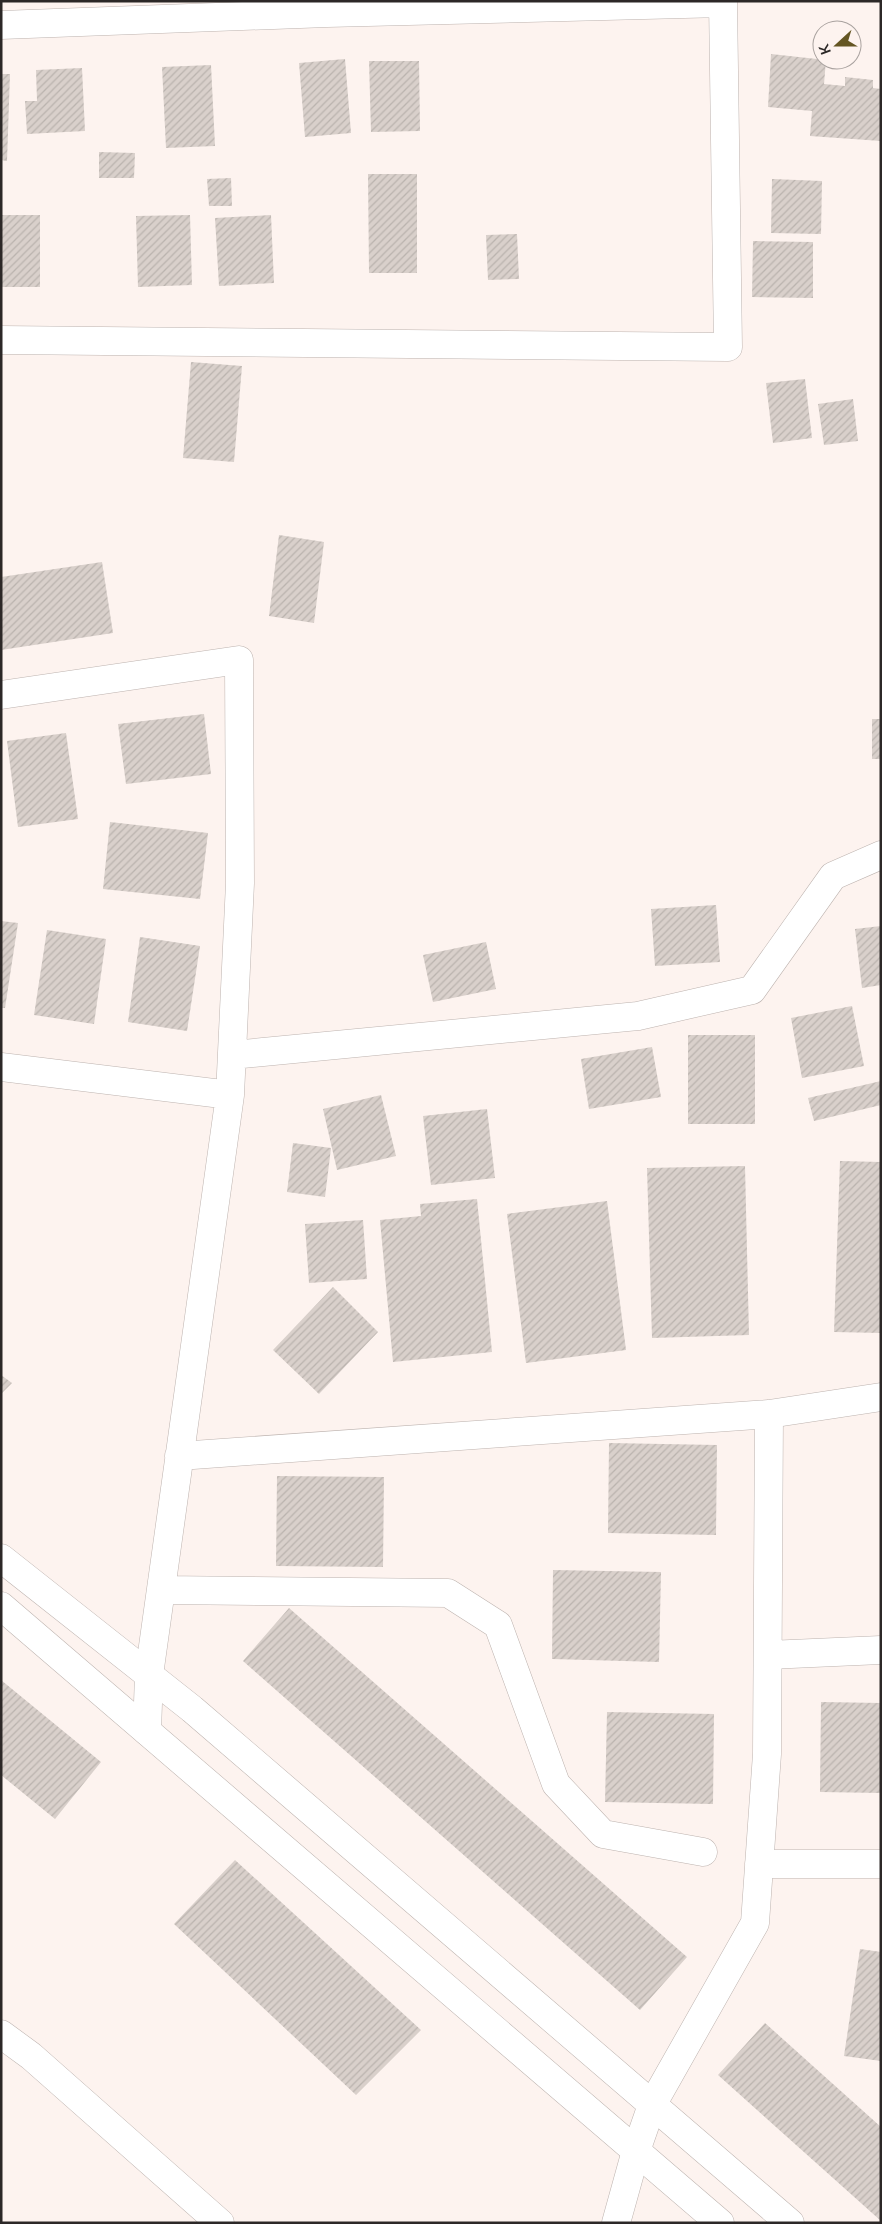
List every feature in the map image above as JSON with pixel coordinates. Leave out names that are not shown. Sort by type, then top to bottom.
[{"type":"street","points":[[1,25],[327,13],[723,2],[728,348],[1,340]]},
{"type":"street","points":[[1,695],[239,660],[240,883],[230,1095],[149,1675],[147,1731]]},
{"type":"street","points":[[232,1055],[638,1016],[752,990],[833,876],[881,854]]},
{"type":"street","points":[[1,1067],[230,1095]]},
{"type":"street","points":[[179,1456],[769,1414],[881,1397]]},
{"type":"street","points":[[616,2223],[636,2151],[652,2105],[755,1923],[767,1754],[769,1414]]},
{"type":"street","points":[[1,1558],[200,1716],[790,2223]]},
{"type":"street","points":[[161,1590],[448,1593],[498,1625],[556,1784],[603,1834],[703,1852]]},
{"type":"street","points":[[1,1606],[720,2223]]},
{"type":"street","points":[[768,1654],[881,1650]]},
{"type":"street","points":[[759,1864],[881,1864]]},
{"type":"street","points":[[1,2034],[31,2056],[220,2223]]},
{"type":"building","points":[[771,54],[812,58],[812,70],[825,70],[824,84],[845,86],[845,77],[873,80],[873,88],[881,89],[881,141],[810,136],[812,111],[768,107]]},
{"type":"building","points":[[345,59],[351,133],[305,137],[299,63]]},
{"type":"building","points":[[369,61],[419,61],[420,131],[371,132]]},
{"type":"building","points":[[211,65],[215,146],[166,148],[162,67]]},
{"type":"building","points":[[82,68],[85,131],[27,134],[25,101],[37,101],[36,70]]},
{"type":"building","points":[[1,74],[10,74],[7,161],[1,160]]},
{"type":"building","points":[[99,152],[135,153],[134,178],[99,178]]},
{"type":"building","points":[[368,174],[417,174],[417,273],[369,273]]},
{"type":"building","points":[[231,178],[232,206],[209,206],[207,179]]},
{"type":"building","points":[[772,179],[822,181],[821,234],[771,233]]},
{"type":"building","points":[[1,215],[40,215],[40,287],[1,287]]},
{"type":"building","points":[[190,215],[192,285],[138,287],[136,216]]},
{"type":"building","points":[[271,215],[274,283],[219,286],[215,218]]},
{"type":"building","points":[[517,234],[519,279],[488,280],[486,235]]},
{"type":"building","points":[[753,241],[813,242],[813,298],[752,297]]},
{"type":"building","points":[[191,362],[242,366],[234,462],[183,458]]},
{"type":"building","points":[[805,379],[812,438],[773,443],[766,383]]},
{"type":"building","points":[[853,399],[858,441],[824,445],[818,404]]},
{"type":"building","points":[[279,535],[324,542],[314,623],[269,616]]},
{"type":"building","points":[[102,562],[113,633],[1,650],[1,577]]},
{"type":"building","points":[[204,714],[211,774],[126,784],[118,724]]},
{"type":"building","points":[[872,719],[881,719],[881,759],[872,759]]},
{"type":"building","points":[[66,733],[78,819],[18,827],[7,741]]},
{"type":"building","points":[[110,822],[208,833],[200,899],[103,889]]},
{"type":"building","points":[[716,905],[720,962],[655,966],[651,909]]},
{"type":"building","points":[[1,921],[18,923],[5,1008],[1,1008]]},
{"type":"building","points":[[881,926],[881,985],[862,988],[855,929]]},
{"type":"building","points":[[47,930],[106,939],[94,1024],[34,1015]]},
{"type":"building","points":[[140,937],[200,946],[187,1031],[128,1022]]},
{"type":"building","points":[[486,942],[496,989],[433,1002],[423,955]]},
{"type":"building","points":[[852,1006],[864,1066],[802,1078],[791,1018]]},
{"type":"building","points":[[688,1035],[755,1035],[755,1124],[688,1124]]},
{"type":"building","points":[[652,1047],[661,1097],[589,1109],[581,1059]]},
{"type":"building","points":[[881,1081],[881,1105],[814,1121],[808,1098]]},
{"type":"building","points":[[381,1095],[396,1156],[337,1170],[323,1109]]},
{"type":"building","points":[[487,1109],[495,1178],[431,1185],[423,1116]]},
{"type":"building","points":[[293,1143],[331,1148],[325,1197],[287,1192]]},
{"type":"building","points":[[840,1161],[881,1162],[881,1333],[834,1332]]},
{"type":"building","points":[[745,1166],[749,1335],[652,1338],[647,1168]]},
{"type":"building","points":[[477,1199],[492,1352],[393,1362],[380,1220],[421,1216],[420,1204]]},
{"type":"building","points":[[607,1201],[626,1350],[526,1363],[507,1214]]},
{"type":"building","points":[[363,1220],[367,1279],[309,1283],[305,1224]]},
{"type":"building","points":[[333,1287],[378,1332],[319,1394],[273,1350]]},
{"type":"building","points":[[1,1375],[12,1383],[1,1394]]},
{"type":"building","points":[[609,1443],[717,1445],[716,1535],[608,1533]]},
{"type":"building","points":[[277,1476],[384,1477],[383,1567],[276,1566]]},
{"type":"building","points":[[553,1570],[661,1572],[659,1662],[552,1659]]},
{"type":"building","points":[[289,1608],[687,1957],[640,2010],[243,1661]]},
{"type":"building","points":[[1,1680],[101,1762],[55,1819],[1,1775]]},
{"type":"building","points":[[821,1702],[881,1703],[881,1793],[820,1792]]},
{"type":"building","points":[[607,1712],[714,1714],[713,1804],[605,1802]]},
{"type":"building","points":[[235,1860],[421,2030],[356,2095],[174,1924]]},
{"type":"building","points":[[860,1949],[881,1952],[881,2061],[844,2056]]},
{"type":"building","points":[[765,2023],[881,2127],[881,2221],[718,2075]]}]
